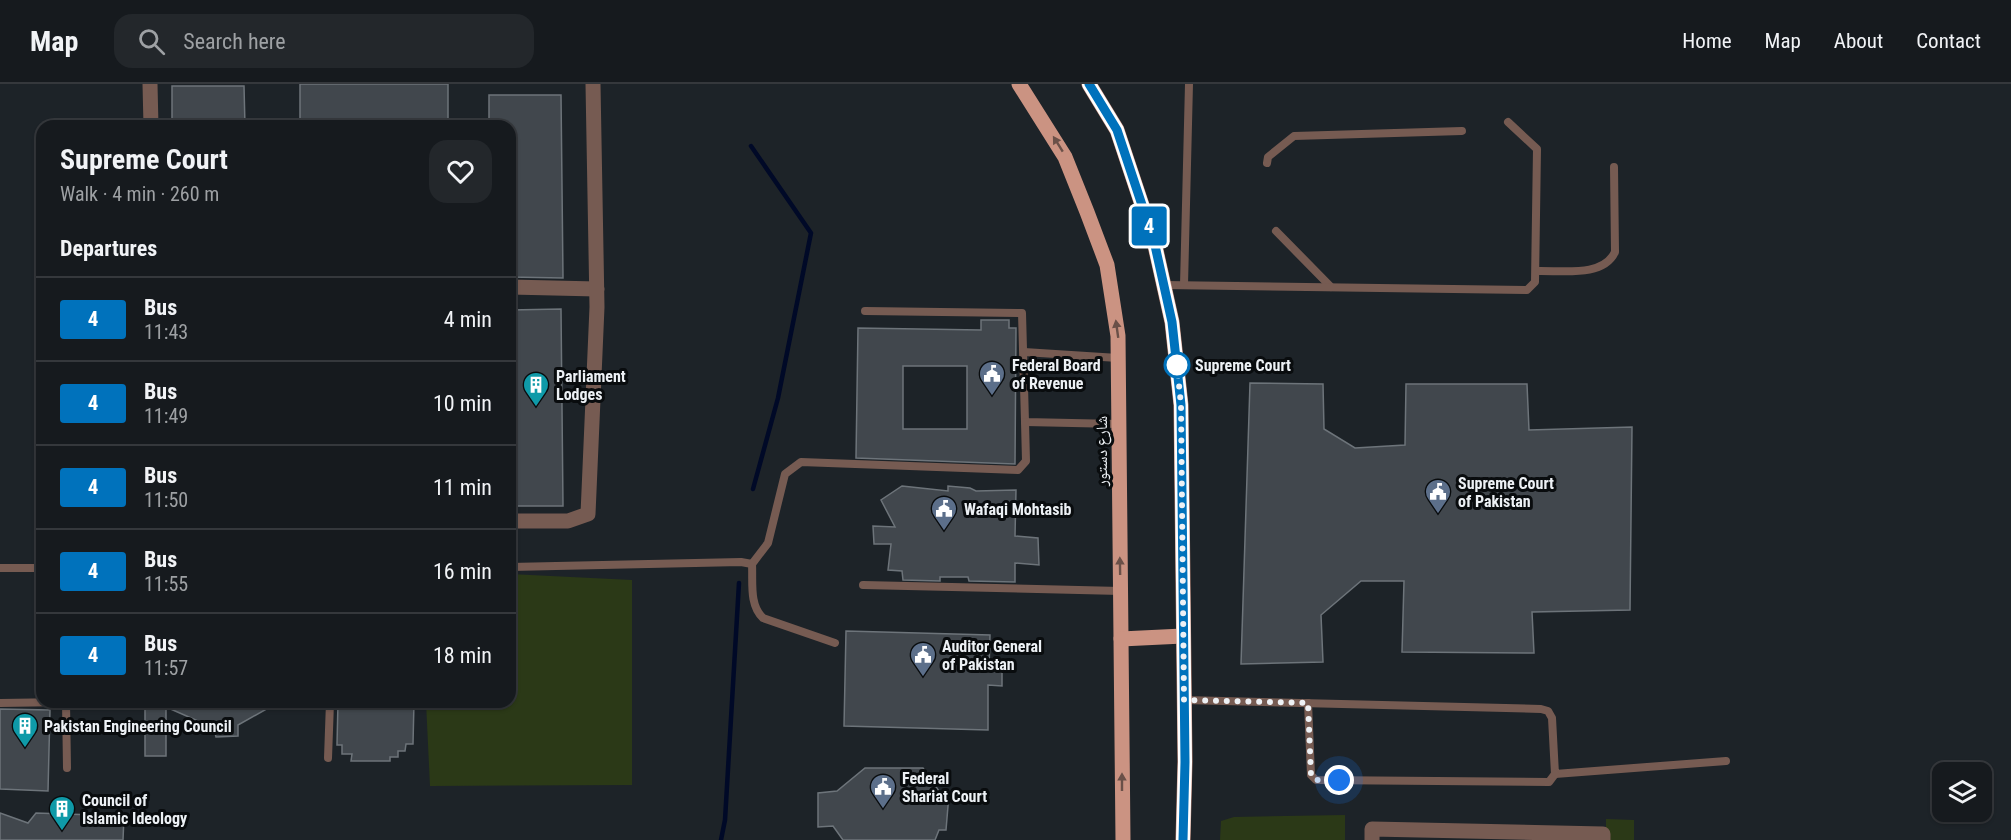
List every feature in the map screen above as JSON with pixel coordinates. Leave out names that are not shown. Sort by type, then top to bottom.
[{"type":"main road","name":"شارع دستور","points":[[1019,84],[1065,157],[1107,265],[1118,336],[1123,840]]},
{"type":"main road","points":[[1089,84],[1117,130],[1154,241],[1172,322],[1181,405],[1183,840]]},
{"type":"main road","points":[[1121,639],[1183,636]]},
{"type":"street","points":[[150,84],[151,120]]},
{"type":"street","points":[[516,521],[568,521],[588,514],[597,289],[593,84]]},
{"type":"street","points":[[516,287],[597,289]]},
{"type":"street","points":[[1372,840],[1372,830],[1603,834],[1603,840]]},
{"type":"lane","points":[[1184,285],[1189,84]]},
{"type":"lane","points":[[1165,285],[1527,290],[1535,282],[1536,270],[1537,150],[1508,122]]},
{"type":"lane","points":[[1267,163],[1268,157],[1294,136],[1462,130]]},
{"type":"lane","points":[[1536,270],[1601,269],[1611,262],[1616,252],[1614,167]]},
{"type":"lane","points":[[1275,231],[1331,287]]},
{"type":"lane","points":[[835,643],[764,618],[757,612],[754,602],[752,564],[768,543],[785,474],[801,462],[1018,470],[1026,461],[1022,313],[865,311]]},
{"type":"lane","points":[[1024,352],[1119,358]]},
{"type":"lane","points":[[1025,422],[1119,424]]},
{"type":"lane","points":[[516,567],[741,562],[752,564]]},
{"type":"lane","points":[[0,568],[36,568]]},
{"type":"lane","points":[[863,585],[1121,591]]},
{"type":"lane","points":[[1184,700],[1308,703],[1541,709],[1548,711],[1552,718],[1555,774],[1549,782],[1316,780],[1311,775],[1308,703]]},
{"type":"lane","points":[[0,703],[36,702]]},
{"type":"lane","points":[[66,708],[67,768]]},
{"type":"lane","points":[[328,758],[330,708]]},
{"type":"lane","points":[[1555,774],[1726,761]]},
{"type":"green space","points":[[516,574],[632,580],[632,785],[430,786],[426,708],[516,708]]},
{"type":"green space","points":[[1345,815],[1345,840],[1220,840],[1221,821],[1234,817]]},
{"type":"green space","points":[[1606,819],[1634,820],[1634,840],[1606,840]]},
{"type":"building","points":[[300,84],[448,84],[448,120],[300,120]]},
{"type":"building","points":[[172,86],[244,86],[245,120],[172,120]]},
{"type":"building","points":[[489,95],[561,95],[563,278],[516,277],[516,120],[489,120]]},
{"type":"building","name":"Parliament Lodges","points":[[561,309],[563,506],[516,506],[516,310]]},
{"type":"building","name":"Federal Board of Revenue","points":[[981,320],[1009,320],[1009,328],[1016,328],[1015,464],[856,458],[858,328],[981,330]],"holes":[[[903,366],[967,366],[967,429],[903,429]]]},
{"type":"building","name":"Supreme Court of Pakistan","points":[[1250,383],[1323,384],[1324,429],[1355,448],[1405,445],[1406,384],[1527,384],[1529,430],[1632,427],[1630,610],[1532,612],[1534,653],[1402,652],[1404,581],[1361,581],[1321,615],[1323,662],[1241,664]]},
{"type":"building","name":"Wafaqi Mohtasib","points":[[902,486],[948,491],[948,486],[970,488],[976,491],[1016,490],[1015,536],[1038,538],[1039,565],[1015,563],[1015,582],[969,581],[968,577],[940,577],[940,581],[903,580],[902,571],[888,570],[891,544],[874,544],[873,526],[895,527],[881,500]]},
{"type":"building","name":"Auditor General of Pakistan","points":[[846,631],[990,635],[989,671],[1002,671],[1002,686],[988,685],[988,730],[844,726]]},
{"type":"building","points":[[145,708],[166,708],[166,756],[145,756]]},
{"type":"building","points":[[168,708],[268,708],[238,725],[238,736],[216,737],[214,728]]},
{"type":"building","points":[[338,708],[414,708],[413,744],[406,744],[405,751],[398,751],[398,757],[390,757],[390,761],[351,761],[352,754],[342,754],[342,745],[337,745]]},
{"type":"building","name":"Pakistan Engineering Council","points":[[0,709],[50,710],[48,791],[0,789]]},
{"type":"building","name":"Federal Shariat Court","points":[[865,768],[923,768],[941,794],[949,794],[946,830],[939,830],[935,840],[843,840],[833,826],[818,827],[818,793],[837,791]]},
{"type":"building","name":"Council of Islamic Ideology","points":[[0,813],[28,823],[36,813],[124,816],[123,840],[0,840]]},
{"type":"waterway","points":[[751,146],[811,233],[778,398],[753,489]]},
{"type":"waterway","points":[[721,840],[725,820],[739,583]]},
{"type":"bus line","name":"4","points":[[1089,84],[1117,130],[1154,241],[1172,322],[1181,405],[1185,762],[1183,840]]},
{"type":"place","name":"Supreme Court","points":[[1177,365]]},
{"type":"place","name":"Federal Board of Revenue","points":[[992,397]]},
{"type":"place","name":"Parliament Lodges","points":[[536,408]]},
{"type":"place","name":"Supreme Court of Pakistan","points":[[1438,515]]},
{"type":"place","name":"Wafaqi Mohtasib","points":[[944,532]]},
{"type":"place","name":"Auditor General of Pakistan","points":[[923,678]]},
{"type":"place","name":"Pakistan Engineering Council","points":[[25,749]]},
{"type":"place","name":"Federal Shariat Court","points":[[883,810]]},
{"type":"place","name":"Council of Islamic Ideology","points":[[62,832]]},
{"type":"route","points":[[1177,365],[1177,363],[1181,405],[1184,700],[1308,703],[1311,775],[1316,780],[1339,780]]}]
